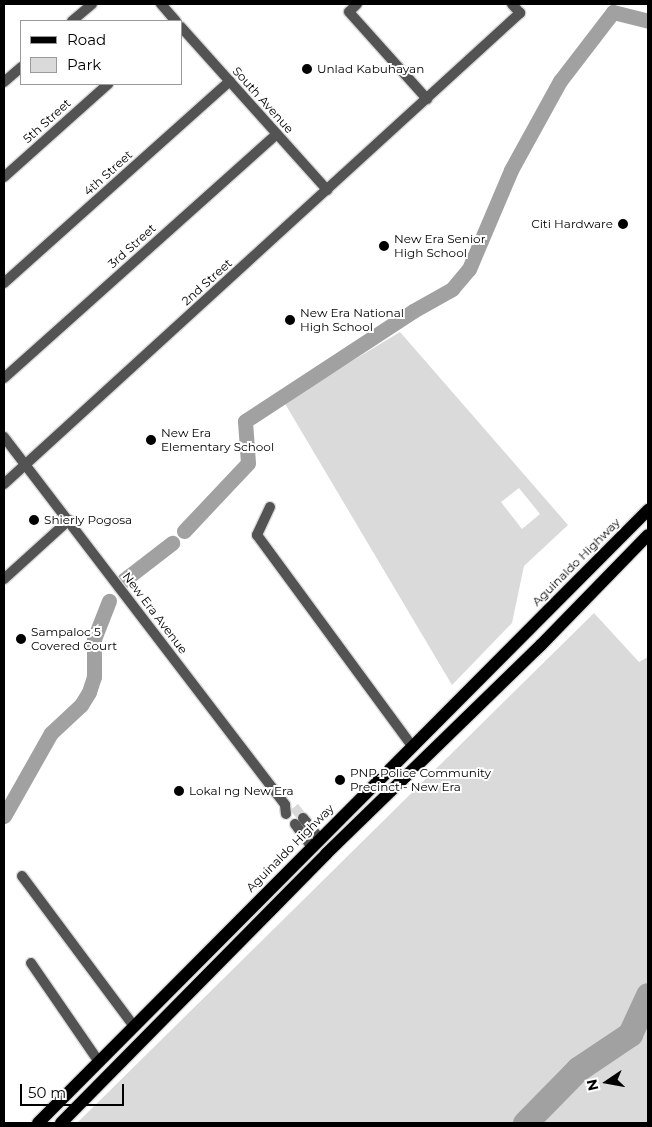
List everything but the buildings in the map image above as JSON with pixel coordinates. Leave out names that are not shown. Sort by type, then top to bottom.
[{"type":"main road","name":"Aguinaldo Highway","points":[[38,1123],[315,842],[648,510]]},
{"type":"main road","points":[[61,1123],[326,854],[648,535]]},
{"type":"main road","points":[[443,716],[455,728]]},
{"type":"street","points":[[73,20],[92,4]]},
{"type":"street","points":[[161,4],[175,20]]},
{"type":"street","points":[[357,4],[349,12],[427,99]]},
{"type":"street","name":"2nd Street","points":[[4,484],[520,13],[512,4]]},
{"type":"street","name":"South Avenue","points":[[182,28],[327,190]]},
{"type":"street","points":[[4,82],[20,68]]},
{"type":"street","name":"4th Street","points":[[4,283],[230,81]]},
{"type":"street","name":"5th Street","points":[[4,177],[107,85]]},
{"type":"street","name":"3rd Street","points":[[4,378],[277,134]]},
{"type":"street","name":"New Era Avenue","points":[[4,437],[289,808]]},
{"type":"street","points":[[270,507],[257,535],[412,746]]},
{"type":"street","points":[[4,579],[69,520]]},
{"type":"street","points":[[299,821],[326,854]]},
{"type":"street","points":[[22,876],[134,1026]]},
{"type":"street","points":[[31,963],[99,1062]]},
{"type":"green space","points":[[400,332],[568,525],[524,566],[512,623],[452,685],[284,402]],"holes":[[[519,488],[540,514],[522,529],[501,502]]]},
{"type":"green space","points":[[594,613],[639,662],[648,657],[648,1123],[77,1123]]},
{"type":"waterway","points":[[184,531],[248,463],[245,421],[413,311],[452,289],[469,269],[511,170],[560,81],[613,12],[648,21]]},
{"type":"waterway","points":[[124,580],[172,543]]},
{"type":"waterway","points":[[4,816],[51,733],[81,705],[89,692],[94,677],[94,639],[109,601]]},
{"type":"waterway","points":[[525,1123],[578,1069],[630,1034],[648,995]]},
{"type":"tunnel","points":[[294,807],[303,818]]},
{"type":"place","name":"Unlad Kabuhayan","points":[[307,69]]},
{"type":"place","name":"Citi Hardware","points":[[623,224]]},
{"type":"place","name":"New Era Senior High School","points":[[384,246]]},
{"type":"place","name":"New Era National High School","points":[[290,320]]},
{"type":"place","name":"New Era Elementary School","points":[[151,440]]},
{"type":"place","name":"Shierly Pogosa","points":[[34,520]]},
{"type":"place","name":"Sampaloc 5 Covered Court","points":[[21,639]]},
{"type":"place","name":"PNP Police Community Precinct - New Era","points":[[340,780]]},
{"type":"place","name":"Lokal ng New Era","points":[[179,791]]}]
